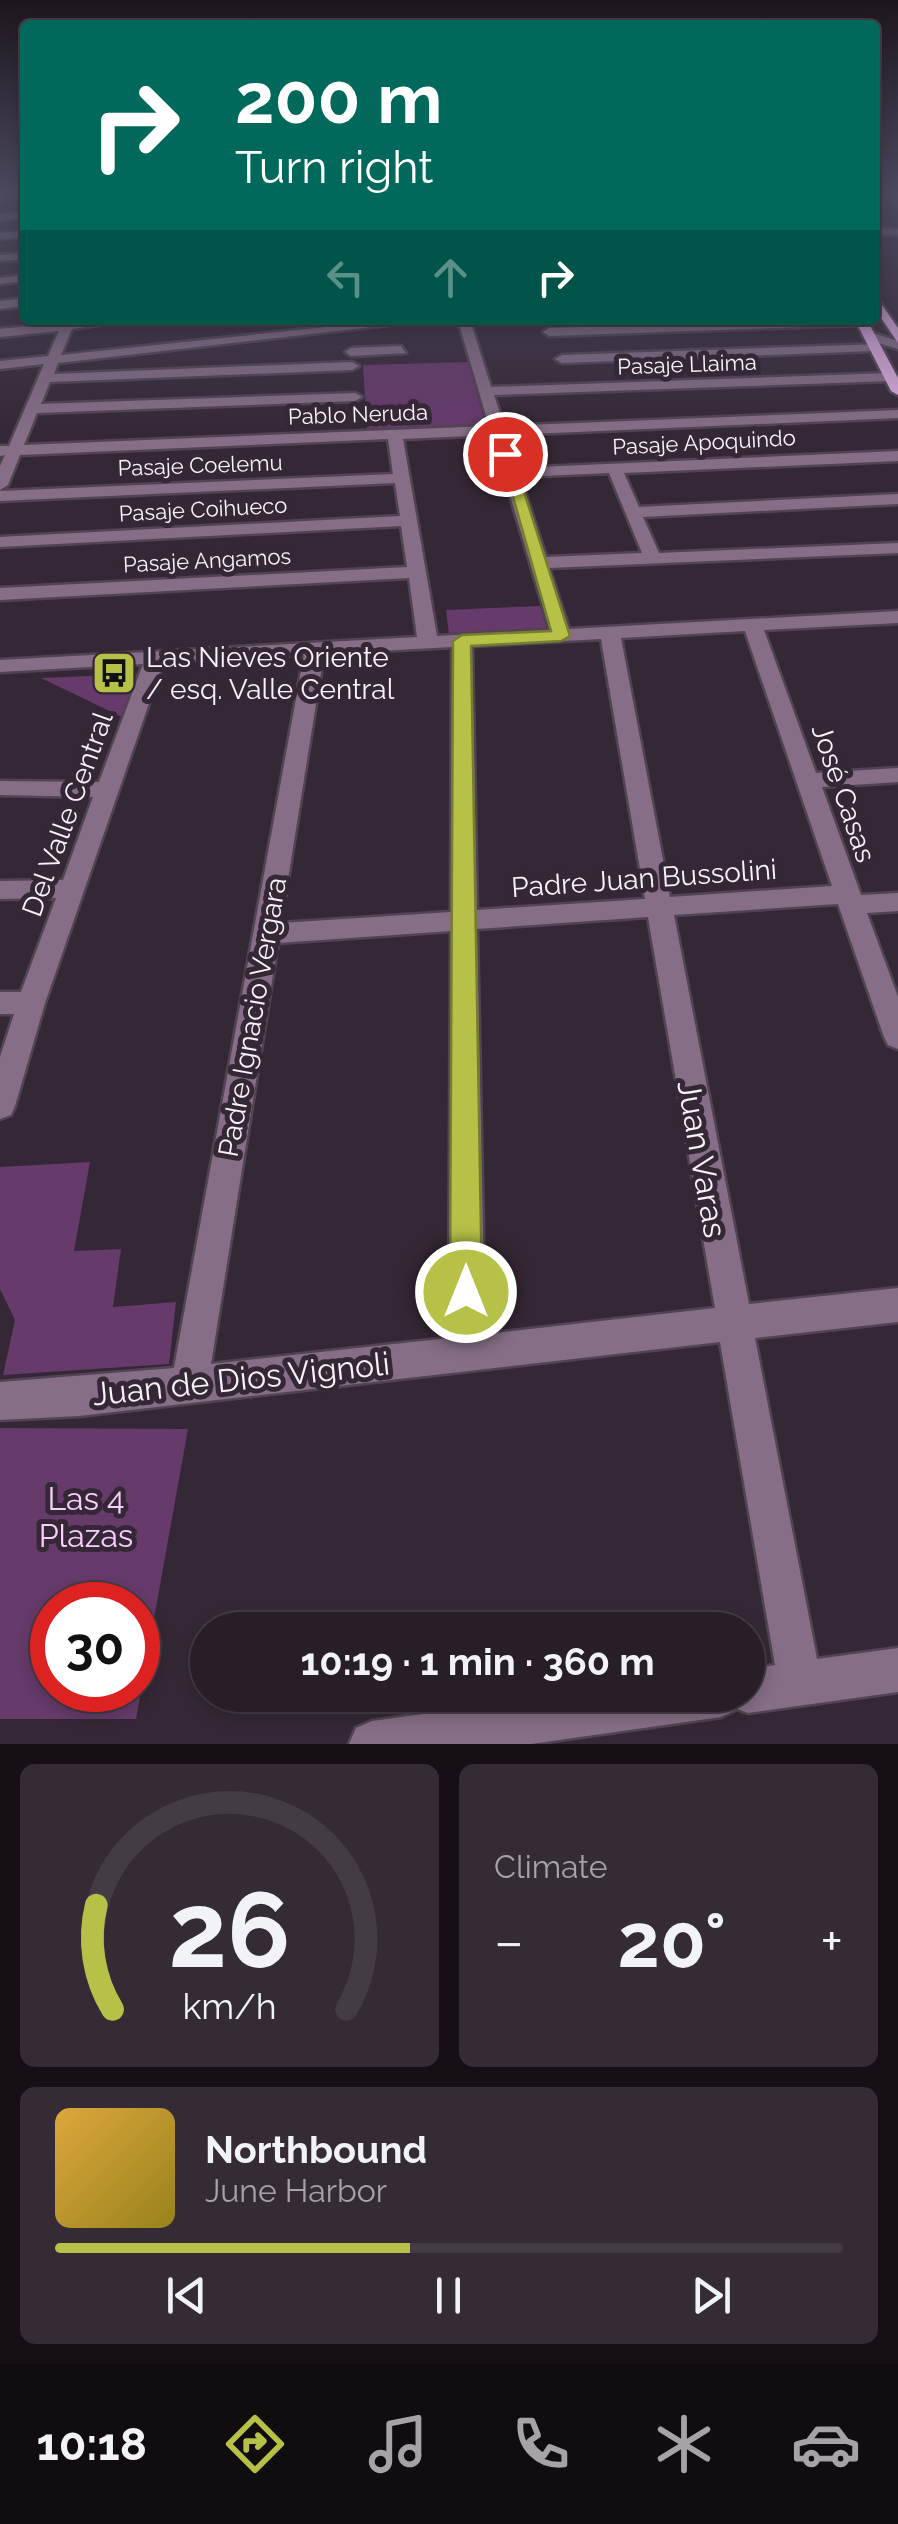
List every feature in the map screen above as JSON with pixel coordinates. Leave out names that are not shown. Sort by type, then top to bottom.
[{"type":"main road","points":[[880,308],[896,333]]},
{"type":"main road","points":[[864,325],[894,384]]},
{"type":"street","points":[[0,332],[76,325]]},
{"type":"street","points":[[0,365],[378,325]]},
{"type":"street","points":[[466,325],[561,636]]},
{"type":"street","points":[[571,386],[546,326],[596,325]]},
{"type":"street","points":[[0,485],[7,451],[32,410],[67,326]]},
{"type":"street","points":[[349,328],[359,436]]},
{"type":"street","points":[[562,359],[872,342],[896,333]]},
{"type":"street","points":[[184,373],[190,345]]},
{"type":"street","points":[[45,378],[184,373],[352,359],[401,350]]},
{"type":"street","name":"Pasaje Llaima","points":[[485,390],[894,384]]},
{"type":"street","points":[[32,410],[355,397]]},
{"type":"street","name":"Pablo Neruda","points":[[7,451],[898,414]]},
{"type":"street","points":[[395,434],[428,643]]},
{"type":"street","name":"Pasaje Apoquindo","points":[[511,474],[898,456]]},
{"type":"street","points":[[615,469],[650,556]]},
{"type":"street","name":"Pasaje Coelemu","points":[[0,496],[402,478]]},
{"type":"street","points":[[634,512],[898,499]]},
{"type":"street","name":"Pasaje Coihueco","points":[[0,542],[409,522]]},
{"type":"street","points":[[538,563],[898,548]]},
{"type":"street","name":"Pasaje Angamos","points":[[0,594],[417,572]]},
{"type":"street","points":[[0,666],[898,617]]},
{"type":"street","name":"José Casas","points":[[753,625],[898,1038]]},
{"type":"street","name":"Juan Varas","points":[[610,633],[800,1684]]},
{"type":"street","points":[[462,641],[467,1354]]},
{"type":"street","name":"Padre Ignacio Vergara","points":[[189,1385],[316,649]]},
{"type":"street","name":"Del Valle Central","points":[[0,1106],[31,1004],[156,658]]},
{"type":"street","points":[[808,782],[898,775]]},
{"type":"street","points":[[0,788],[108,790]]},
{"type":"street","points":[[0,890],[72,890]]},
{"type":"street","name":"Padre Juan Bussolini","points":[[266,934],[658,908],[849,900],[898,902]]},
{"type":"street","points":[[0,1003],[31,1004]]},
{"type":"street","name":"Juan de Dios Vignoli","points":[[0,1401],[189,1385],[898,1305]]},
{"type":"street","points":[[765,1689],[898,1670]]},
{"type":"street","points":[[372,1744],[600,1712]]},
{"type":"green space","points":[[468,362],[484,418],[473,426],[367,431],[363,365]]},
{"type":"green space","points":[[540,606],[547,629],[449,634],[446,610]]},
{"type":"green space","points":[[139,674],[124,718],[41,678]]},
{"type":"green space","points":[[90,1162],[74,1251],[121,1249],[113,1307],[176,1302],[169,1364],[3,1375],[15,1320],[0,1289],[0,1167]]},
{"type":"green space","name":"Las 4 Plazas","points":[[0,1428],[188,1429],[160,1585],[160,1582],[30,1582],[30,1712],[137,1712],[136,1719],[0,1719]]},
{"type":"place","name":"Las Nieves Oriente / esq. Valle Central","points":[[114,673]]},
{"type":"route","points":[[466,1292],[462,641],[561,636],[505,454]]}]
